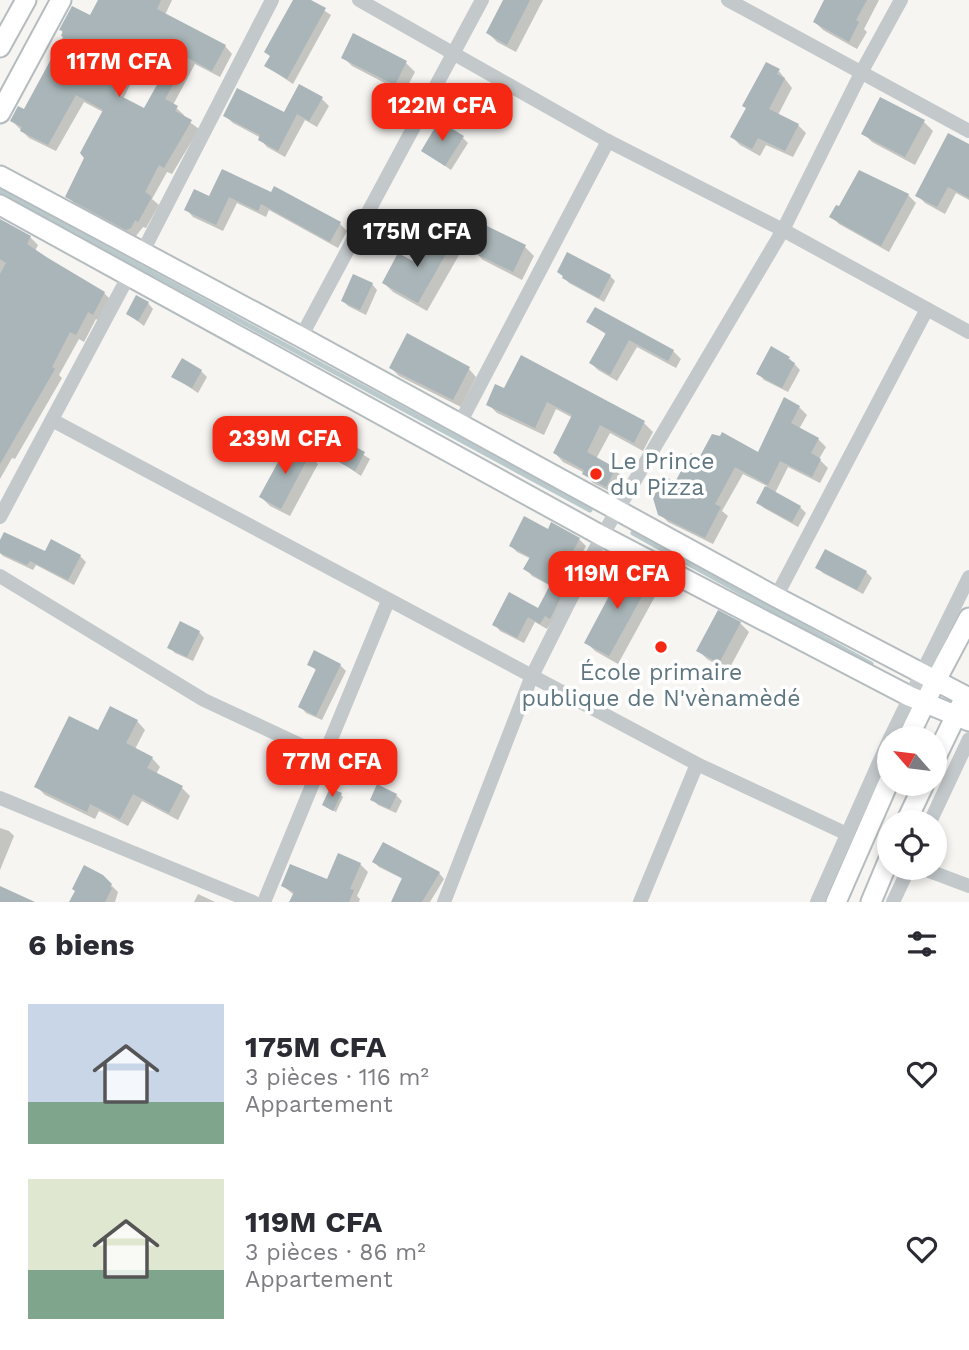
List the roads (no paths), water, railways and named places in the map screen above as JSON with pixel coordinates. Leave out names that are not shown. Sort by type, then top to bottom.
[{"type":"street","points":[[0,47],[26,0]]},
{"type":"street","points":[[0,113],[61,0]]},
{"type":"street","points":[[142,253],[272,0]]},
{"type":"street","points":[[359,0],[608,141],[783,230],[969,332]]},
{"type":"street","points":[[301,337],[482,0]]},
{"type":"street","points":[[728,0],[969,131]]},
{"type":"street","points":[[444,902],[531,678],[602,536],[783,230],[862,71],[901,0]]},
{"type":"street","points":[[460,423],[608,141]]},
{"type":"street","points":[[0,176],[927,678],[968,695],[962,718],[947,741]]},
{"type":"street","points":[[0,205],[602,536],[917,699],[962,718]]},
{"type":"street","points":[[0,517],[128,277]]},
{"type":"street","points":[[776,597],[927,309]]},
{"type":"street","points":[[52,420],[531,678],[697,764],[847,834]]},
{"type":"street","points":[[0,576],[204,700],[324,756]]},
{"type":"street","points":[[898,726],[917,699],[927,678],[969,576]]},
{"type":"street","points":[[264,902],[388,601]]},
{"type":"street","points":[[927,678],[969,618]]},
{"type":"street","points":[[911,726],[917,699]]},
{"type":"street","points":[[936,810],[969,739]]},
{"type":"street","points":[[640,902],[697,764]]},
{"type":"street","points":[[817,902],[877,766]]},
{"type":"street","points":[[836,902],[882,796]]},
{"type":"street","points":[[0,798],[253,902]]},
{"type":"street","points":[[947,878],[969,886]]},
{"type":"street","points":[[871,902],[880,880]]},
{"type":"street","points":[[894,902],[904,880]]},
{"type":"waterway","points":[[0,191],[590,510]]},
{"type":"waterway","points":[[633,533],[871,664]]},
{"type":"place","name":"Le Prince du Pizza","points":[[596,474]]},
{"type":"place","name":"École primaire publique de N'vènamèdé","points":[[661,647]]}]
